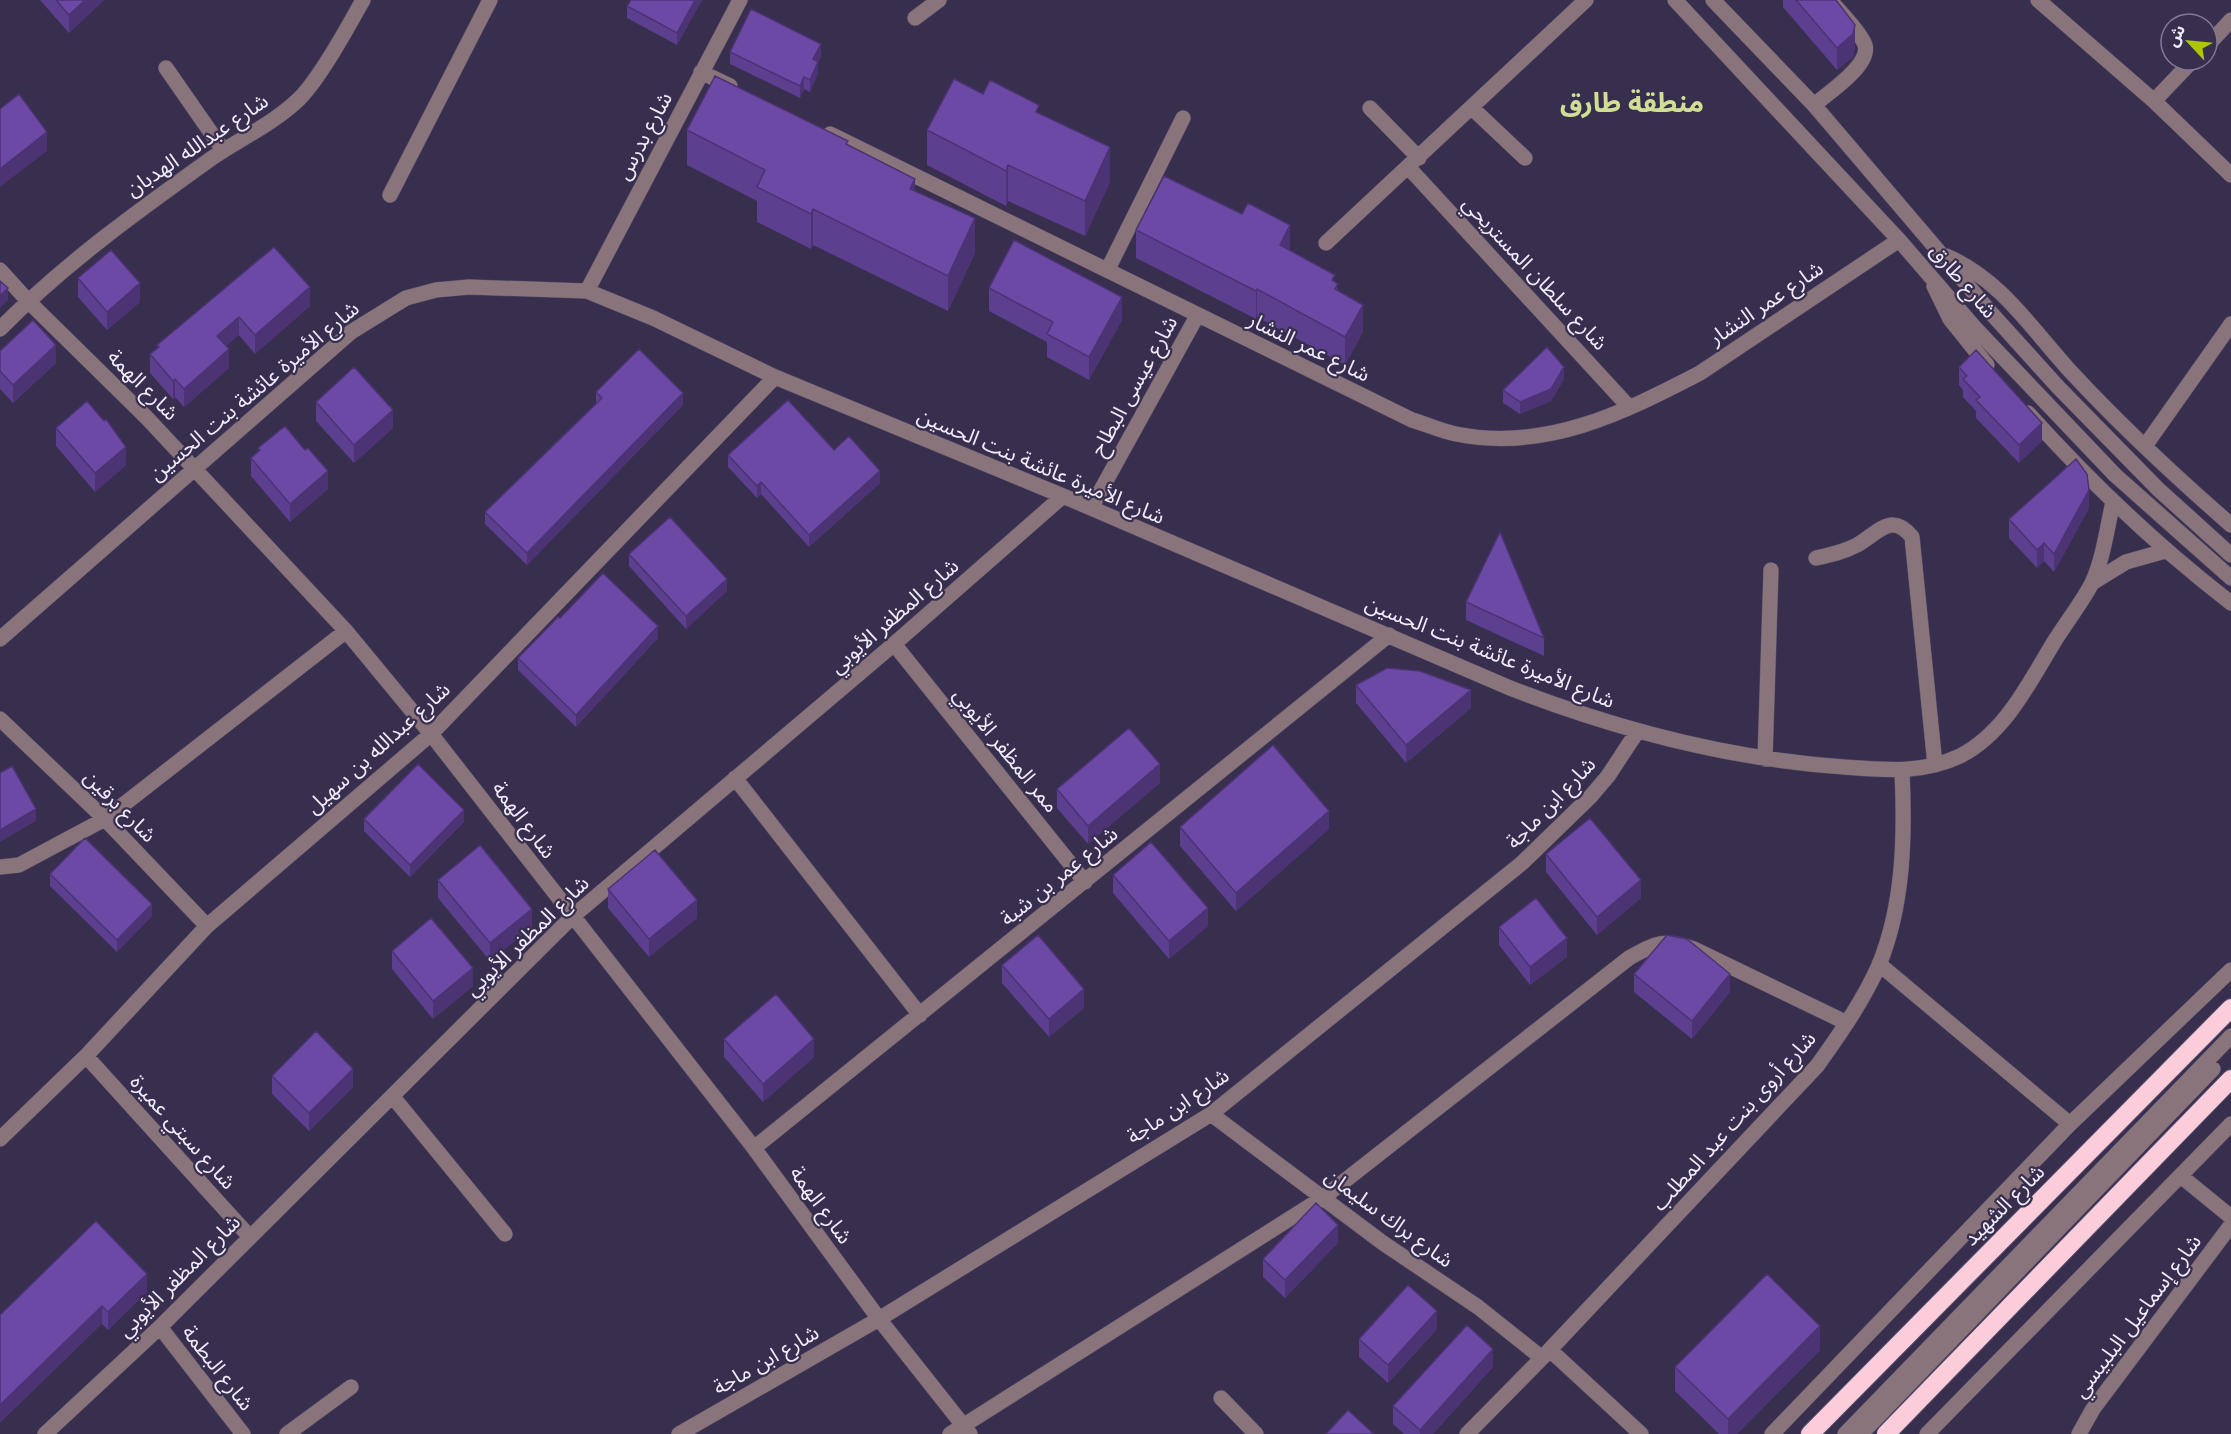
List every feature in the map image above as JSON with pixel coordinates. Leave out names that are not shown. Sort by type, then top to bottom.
[{"type":"highway","name":"شارع الشهيد","points":[[1810,1434],[2231,1008]]},
{"type":"highway","points":[[1886,1434],[2231,1079]]},
{"type":"street","name":"شارع عبدالله الهدبان","points":[[0,329],[28,301],[124,221],[223,150],[272,121],[300,98],[363,0]]},
{"type":"street","points":[[390,195],[490,0]]},
{"type":"street","name":"شارع بدرس","points":[[587,291],[740,0]]},
{"type":"street","points":[[915,18],[939,0]]},
{"type":"street","points":[[1326,243],[1586,0]]},
{"type":"street","name":"شارع طارق","points":[[1675,0],[1899,240],[1975,328],[2115,475],[2231,578]]},
{"type":"street","name":"شارع طارق","points":[[1713,0],[1814,105],[2058,387],[2158,489],[2231,555]]},
{"type":"street","points":[[1814,105],[1857,68],[1865,56],[1864,43],[1830,0]]},
{"type":"street","points":[[2038,0],[2154,101],[2231,175]]},
{"type":"street","points":[[2219,33],[2231,20]]},
{"type":"street","points":[[166,69],[223,150]]},
{"type":"street","points":[[701,72],[744,93]]},
{"type":"street","points":[[2154,101],[2182,72]]},
{"type":"street","name":"شارع سلطان المستريحي","points":[[1370,108],[1414,163],[1629,407]]},
{"type":"street","points":[[1472,108],[1525,158]]},
{"type":"street","points":[[1108,269],[1183,118]]},
{"type":"street","name":"شارع عمر النشار","points":[[819,129],[1412,420],[1455,434],[1500,439],[1544,437],[1588,425],[1700,373],[1899,240]]},
{"type":"street","points":[[1943,255],[1968,266],[1989,282],[2072,373],[2145,446],[2231,525]]},
{"type":"street","name":"شارع الهمة","points":[[0,270],[194,468],[346,631],[431,734],[754,1148],[961,1431]]},
{"type":"street","points":[[1932,278],[1938,300],[1950,319],[2000,381]]},
{"type":"street","name":"شارع الأميرة عائشة بنت الحسين","points":[[0,639],[351,332],[406,298],[436,290],[469,287],[587,291],[653,318],[775,377],[1063,496],[1510,688],[1572,712],[1637,732],[1765,759],[1902,771],[1935,765],[1960,755],[1983,740],[2003,720],[2092,584],[2113,502]]},
{"type":"street","name":"شارع عيسى البطاح","points":[[1091,508],[1197,316]]},
{"type":"street","points":[[2145,446],[2231,324]]},
{"type":"street","name":"شارع عبدالله بن سهيل","points":[[0,1139],[86,1056],[207,926],[431,734],[775,377]]},
{"type":"street","points":[[2015,398],[2113,502],[2165,551],[2231,603]]},
{"type":"street","name":"شارع المظفر الأيوبي","points":[[45,1434],[160,1327],[572,917],[894,644],[1063,496]]},
{"type":"street","points":[[1816,558],[1847,550],[1884,526],[1898,526],[1912,537],[1935,765]]},
{"type":"street","name":"شارع الأميرة عائشة بنت الحسين","points":[[2092,584],[2126,562],[2165,551]]},
{"type":"street","points":[[1765,759],[1770,570]]},
{"type":"street","points":[[0,867],[19,865],[105,819],[346,631]]},
{"type":"street","name":"شارع عمر بن شبة","points":[[754,1148],[1389,635]]},
{"type":"street","name":"ممر المظفر الأيوبي","points":[[894,644],[1085,882]]},
{"type":"street","name":"شارع برقين","points":[[0,719],[105,819],[207,926]]},
{"type":"street","name":"شارع ابن ماجة","points":[[680,1434],[879,1319],[1211,1114],[1522,863],[1591,796],[1608,776],[1637,732]]},
{"type":"street","name":"شارع أروى بنت عبد المطلب","points":[[1467,1434],[1546,1354],[1817,1066],[1847,1023],[1879,964],[1900,879],[1904,829],[1902,771]]},
{"type":"street","points":[[735,778],[920,1015]]},
{"type":"street","points":[[961,1431],[1324,1197],[1629,958],[1654,945],[1676,942],[1694,949],[1847,1023]]},
{"type":"street","points":[[1879,964],[2070,1124]]},
{"type":"street","points":[[1772,1434],[2070,1124],[2231,970]]},
{"type":"street","points":[[1845,1434],[2231,1036]]},
{"type":"street","points":[[1861,1434],[2231,1051]]},
{"type":"street","name":"شارع سبتي عميرة","points":[[86,1056],[249,1236]]},
{"type":"street","points":[[393,1097],[505,1234]]},
{"type":"street","name":"شارع براك سليمان","points":[[1211,1114],[1383,1243],[1546,1354],[1641,1434]]},
{"type":"street","points":[[1927,1434],[2182,1177],[2231,1124]]},
{"type":"street","points":[[2182,1177],[2231,1217]]},
{"type":"street","name":"شارع إسماعيل البلبيسي","points":[[2079,1434],[2092,1409],[2231,1225]]},
{"type":"street","name":"شارع البطمة","points":[[160,1327],[243,1434]]},
{"type":"street","points":[[287,1434],[351,1387]]},
{"type":"street","points":[[1221,1398],[1256,1434]]},
{"type":"building","points":[[56,0],[85,0],[69,15]]},
{"type":"building","points":[[631,0],[695,0],[677,33],[627,6]]},
{"type":"building","points":[[1796,0],[1836,0],[1855,25],[1853,34],[1837,48]]},
{"type":"building","points":[[751,9],[821,44],[813,59],[818,62],[810,80],[804,77],[800,86],[730,52]]},
{"type":"building","points":[[715,76],[848,141],[846,144],[915,179],[910,189],[975,218],[948,276],[813,209],[811,214],[757,187],[765,170],[687,130]]},
{"type":"building","points":[[954,79],[983,94],[990,80],[1039,105],[1036,112],[1110,147],[1085,201],[1008,165],[1006,171],[927,130]]},
{"type":"building","points":[[19,94],[47,132],[0,169],[0,109]]},
{"type":"building","points":[[1164,176],[1242,214],[1248,203],[1290,225],[1280,245],[1335,275],[1332,280],[1338,284],[1335,289],[1363,305],[1345,337],[1257,289],[1256,291],[1136,230]]},
{"type":"building","points":[[1014,240],[1122,297],[1089,357],[1047,334],[1053,322],[989,288]]},
{"type":"building","points":[[274,247],[310,287],[255,335],[239,317],[217,336],[229,349],[184,389],[175,379],[173,381],[150,354],[159,347],[157,345]]},
{"type":"building","points":[[111,250],[140,283],[107,312],[78,278]]},
{"type":"building","points":[[0,281],[8,288],[0,296]]},
{"type":"building","points":[[33,320],[56,345],[13,385],[0,371],[0,351]]},
{"type":"building","points":[[1547,347],[1564,367],[1551,389],[1520,402],[1503,390]]},
{"type":"building","points":[[639,349],[683,393],[527,553],[485,512],[602,398],[596,392]]},
{"type":"building","points":[[1976,350],[2042,423],[2019,445],[1976,400],[1980,397],[1963,379],[1967,376],[1959,367]]},
{"type":"building","points":[[354,367],[393,410],[354,445],[316,402]]},
{"type":"building","points":[[788,400],[834,450],[849,436],[880,471],[809,535],[761,482],[757,486],[728,455]]},
{"type":"building","points":[[87,401],[104,421],[106,419],[126,447],[95,473],[56,428]]},
{"type":"building","points":[[285,426],[305,450],[308,448],[328,471],[290,504],[251,458],[260,450],[258,448]]},
{"type":"building","points":[[2076,459],[2087,474],[2089,490],[2054,554],[2044,543],[2037,550],[2009,519]]},
{"type":"building","points":[[670,517],[727,579],[686,616],[629,554]]},
{"type":"building","points":[[1500,532],[1544,638],[1466,602]]},
{"type":"building","points":[[603,573],[658,626],[576,715],[518,658]]},
{"type":"building","points":[[1387,668],[1420,671],[1471,690],[1406,745],[1356,685]]},
{"type":"building","points":[[1129,728],[1160,764],[1088,826],[1057,789]]},
{"type":"building","points":[[1273,745],[1329,811],[1236,893],[1180,827]]},
{"type":"building","points":[[418,764],[464,810],[410,865],[364,819]]},
{"type":"building","points":[[12,766],[36,809],[0,830],[0,773]]},
{"type":"building","points":[[1590,818],[1641,880],[1597,917],[1546,854]]},
{"type":"building","points":[[85,838],[152,904],[117,940],[50,874]]},
{"type":"building","points":[[1151,842],[1208,908],[1169,941],[1113,875]]},
{"type":"building","points":[[480,845],[532,909],[490,943],[438,880]]},
{"type":"building","points":[[655,850],[697,900],[649,939],[608,889]]},
{"type":"building","points":[[1536,898],[1567,938],[1530,967],[1499,927]]},
{"type":"building","points":[[431,918],[473,968],[433,1001],[392,951]]},
{"type":"building","points":[[1038,935],[1084,989],[1049,1019],[1002,965]]},
{"type":"building","points":[[1667,935],[1687,939],[1730,974],[1692,1021],[1634,974]]},
{"type":"building","points":[[776,994],[814,1039],[763,1084],[724,1039]]},
{"type":"building","points":[[316,1031],[353,1069],[309,1113],[272,1076]]},
{"type":"building","points":[[1316,1203],[1338,1225],[1285,1280],[1263,1259]]},
{"type":"building","points":[[96,1221],[147,1274],[108,1312],[102,1306],[0,1405],[0,1315]]},
{"type":"building","points":[[1767,1274],[1820,1326],[1728,1419],[1675,1367]]},
{"type":"building","points":[[1408,1285],[1437,1311],[1388,1365],[1359,1339]]},
{"type":"building","points":[[1467,1325],[1493,1349],[1420,1430],[1393,1406]]},
{"type":"building","points":[[1348,1410],[1374,1434],[1326,1434]]},
{"type":"district","name":"منطقة طارق","points":[[1632,103]]}]
